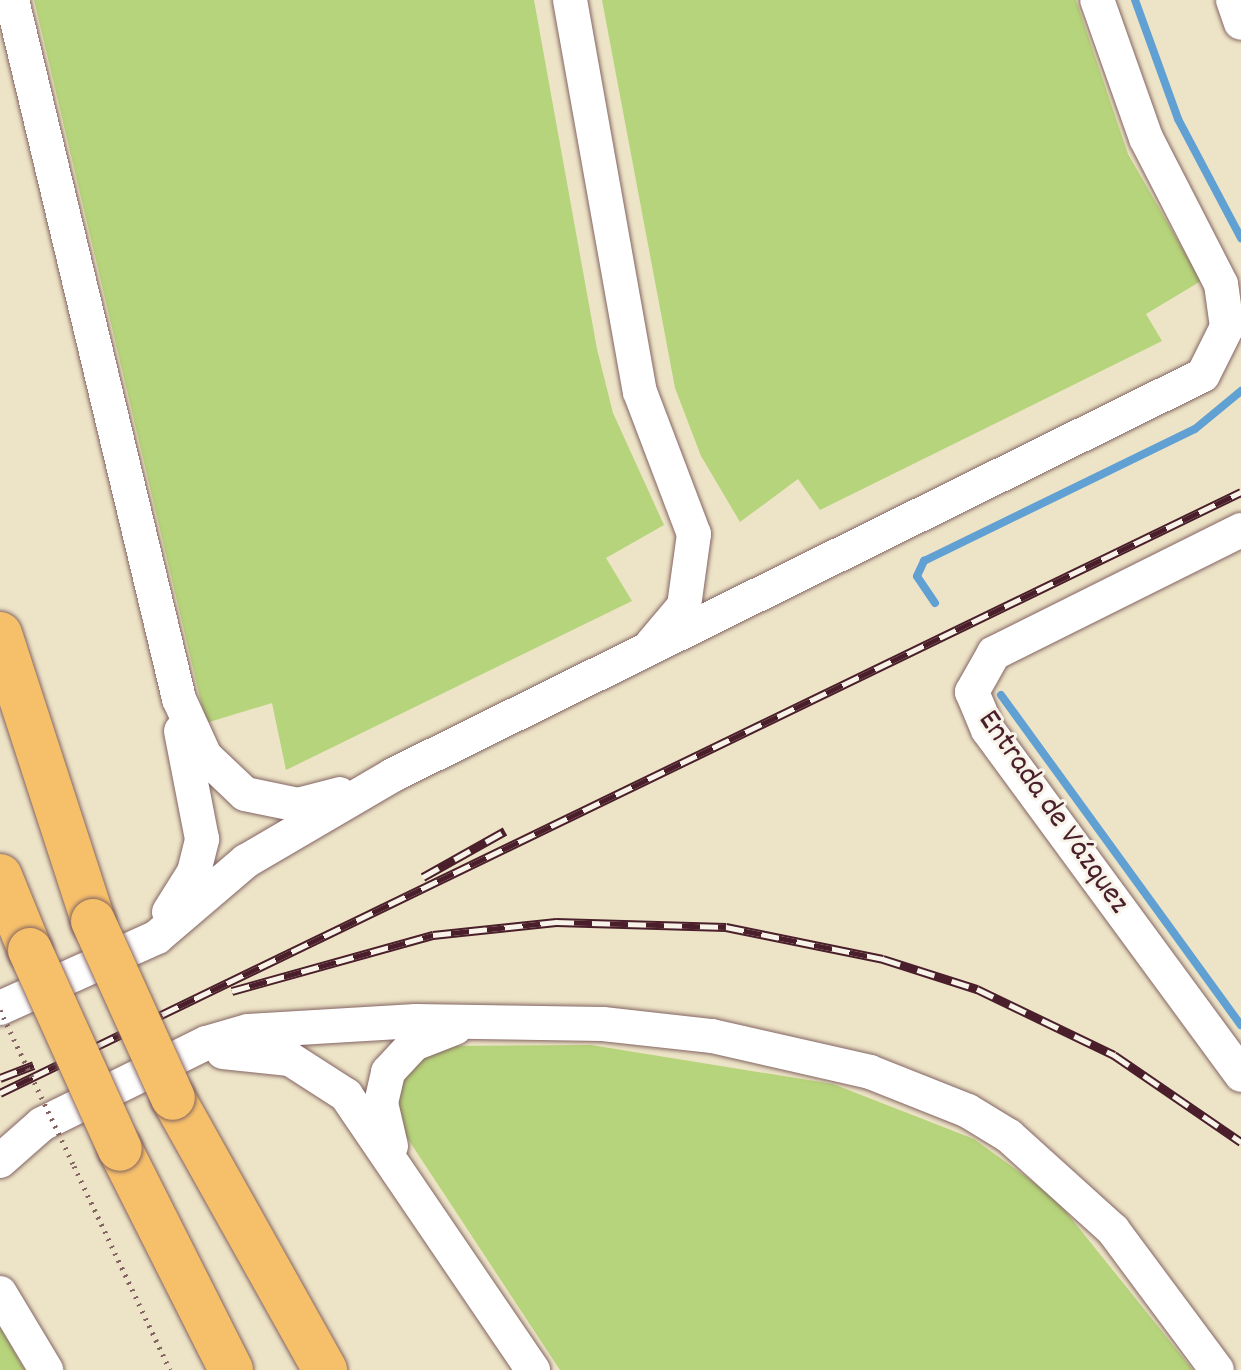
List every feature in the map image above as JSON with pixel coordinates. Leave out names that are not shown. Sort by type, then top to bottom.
[{"type":"highway","points":[[0,634],[93,921],[325,1370]]},
{"type":"highway","points":[[0,876],[30,950],[128,1165],[231,1370]]},
{"type":"highway","points":[[128,1165],[248,1370]]},
{"type":"street","points":[[12,0],[179,699],[200,821],[199,856],[174,907],[129,949]]},
{"type":"street","points":[[570,0],[640,392],[694,534],[684,606],[640,656]]},
{"type":"street","points":[[0,1009],[174,925],[246,861],[393,775],[1173,396],[1215,360],[1227,327],[1221,284],[1146,138],[1097,0]]},
{"type":"street","points":[[1233,0],[1241,23]]},
{"type":"street","name":"Entrada de Vázquez","points":[[1241,530],[994,653],[972,692],[988,730],[1241,1075]]},
{"type":"street","points":[[179,699],[215,770],[262,801],[315,803],[393,775]]},
{"type":"street","points":[[176,1078],[248,1031],[463,1025],[603,1024],[712,1036],[870,1072],[968,1111],[1047,1165],[1113,1230],[1217,1370]]},
{"type":"street","points":[[396,1162],[381,1103],[388,1072],[414,1044],[463,1025]]},
{"type":"street","points":[[0,1161],[42,1124],[176,1078],[243,1051],[312,1069],[346,1095],[396,1162],[533,1370]]},
{"type":"street","points":[[0,1293],[46,1370]]},
{"type":"path","points":[[0,1009],[170,1370]]},
{"type":"green space","points":[[34,0],[534,0],[597,349],[613,413],[664,525],[606,558],[632,601],[286,770],[272,703],[206,723]]},
{"type":"green space","points":[[602,0],[1076,0],[1128,154],[1201,281],[1146,314],[1162,341],[820,510],[798,479],[740,522],[701,456],[675,388]]},
{"type":"green space","points":[[591,1045],[833,1084],[974,1139],[1054,1197],[1193,1370],[560,1370],[404,1133],[395,1087],[409,1063],[446,1046]]},
{"type":"green space","points":[[0,1327],[25,1370],[0,1370]]},
{"type":"waterway","points":[[1135,0],[1178,119],[1241,238]]},
{"type":"waterway","points":[[935,603],[917,576],[924,561],[1195,429],[1241,391]]},
{"type":"waterway","points":[[1001,695],[1241,1025]]},
{"type":"railway","points":[[0,1093],[1241,492]]},
{"type":"railway","points":[[423,877],[505,831]]},
{"type":"railway","points":[[232,991],[433,935],[556,922],[726,927],[883,959],[977,989],[1114,1055],[1241,1142]]},
{"type":"railway","points":[[0,1078],[34,1065]]}]
